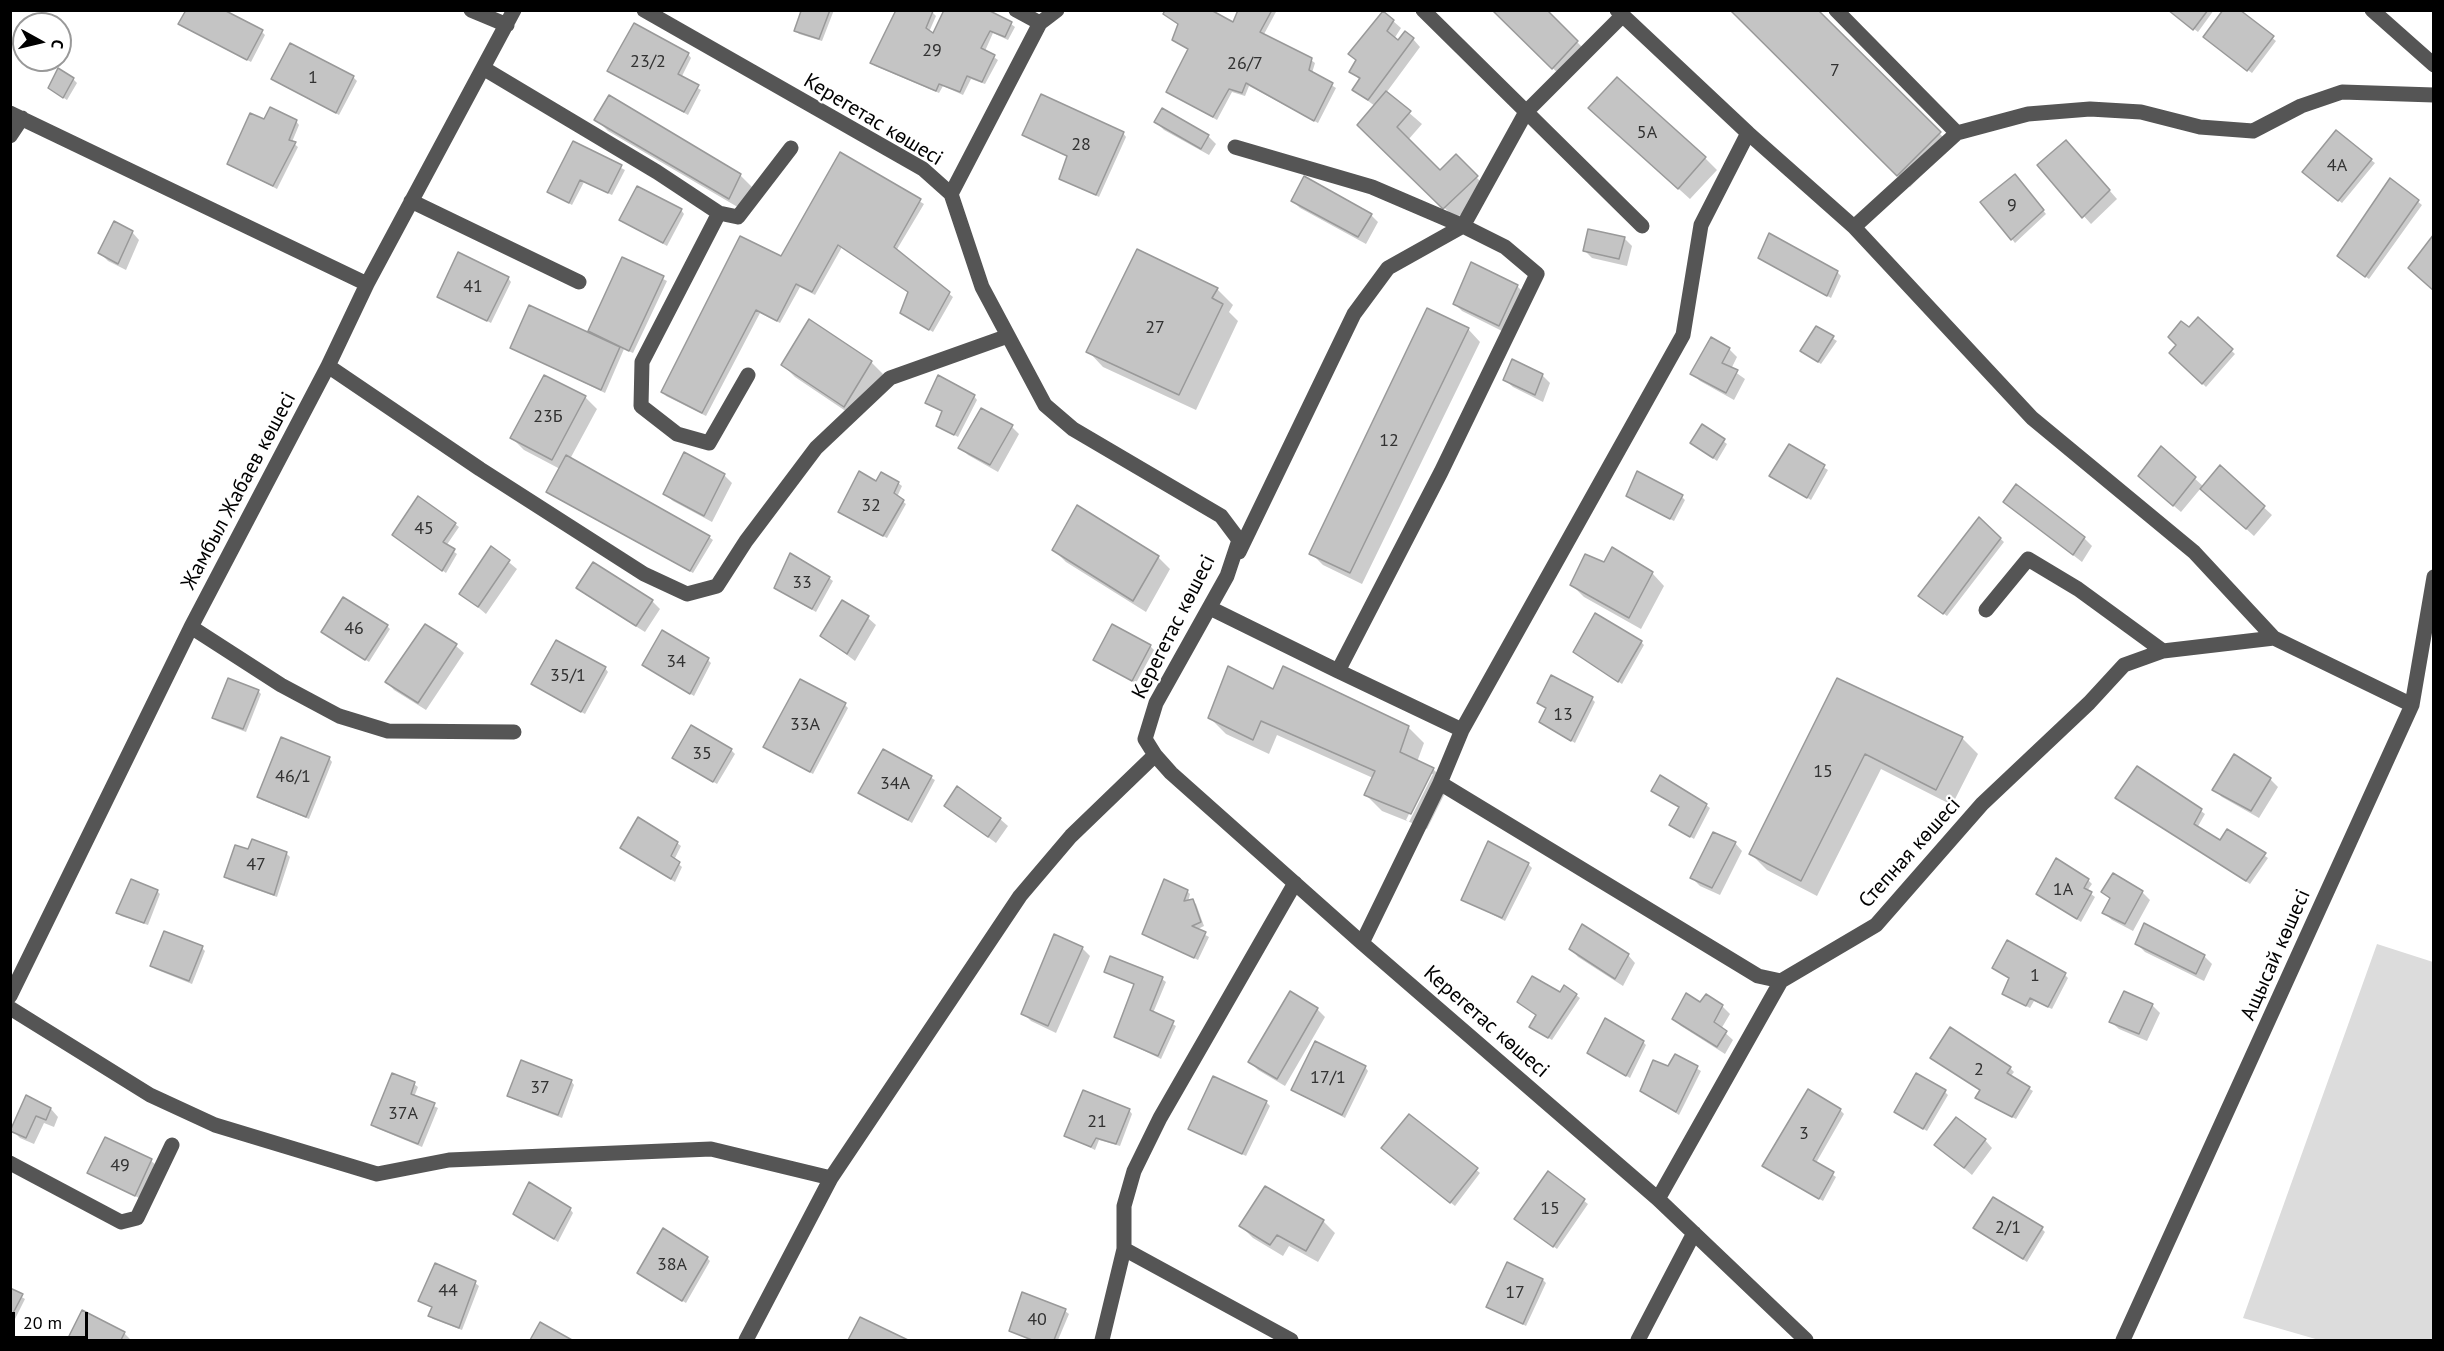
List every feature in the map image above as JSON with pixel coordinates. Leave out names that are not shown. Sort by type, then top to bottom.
[{"type":"street","points":[[471,10],[507,25]]},
{"type":"street","name":"Жамбыл Жабаев көшесі","points":[[10,996],[191,627],[328,366],[367,284],[514,10]]},
{"type":"street","name":"Керегетас көшесі","points":[[644,10],[923,169],[951,194],[982,287],[1045,405],[1073,429],[1221,516],[1239,540],[1227,576],[1156,703],[1145,739],[1155,755],[1171,773],[1362,943],[1658,1199],[1806,1341]]},
{"type":"street","points":[[1016,10],[1040,23]]},
{"type":"street","points":[[951,194],[1040,23],[1058,10]]},
{"type":"street","points":[[1423,10],[1642,226]]},
{"type":"street","points":[[1836,10],[1957,133]]},
{"type":"street","points":[[2372,10],[2433,65]]},
{"type":"street","points":[[1227,576],[1354,314],[1388,268],[1463,226],[1526,112],[1619,13],[1748,133],[1854,227],[2032,418],[2194,552],[2274,638],[2412,705]]},
{"type":"street","points":[[483,68],[657,172],[719,213],[738,217],[791,148]]},
{"type":"street","points":[[1854,227],[1957,133],[2028,114],[2090,109],[2142,112],[2200,127],[2253,131],[2301,106],[2342,92],[2433,94]]},
{"type":"street","points":[[10,136],[16,115],[367,284]]},
{"type":"street","points":[[1362,943],[1440,783],[1462,730],[1683,335],[1701,225],[1748,133]]},
{"type":"street","points":[[1235,147],[1371,187],[1463,226],[1504,247],[1537,274],[1441,472],[1338,670]]},
{"type":"street","points":[[411,201],[579,282]]},
{"type":"street","points":[[719,213],[642,362],[641,406],[677,434],[709,443],[748,375]]},
{"type":"street","points":[[328,366],[567,525],[645,574],[687,594],[717,586],[746,541],[816,448],[890,378],[1008,336]]},
{"type":"street","points":[[1986,610],[2028,559],[2078,589],[2163,651]]},
{"type":"street","name":"Ащысай көшесі","points":[[2123,1341],[2412,705],[2433,577]]},
{"type":"street","points":[[1210,608],[1462,730]]},
{"type":"street","points":[[191,627],[281,685],[339,716],[388,731],[514,732]]},
{"type":"street","name":"Степная көшесі","points":[[1781,981],[1876,925],[1982,804],[2089,703],[2124,664],[2163,651],[2274,638]]},
{"type":"street","points":[[746,1341],[831,1178],[1020,896],[1071,836],[1155,755]]},
{"type":"street","points":[[1440,783],[1758,976],[1781,981],[1658,1199]]},
{"type":"street","points":[[1102,1341],[1124,1249],[1124,1206],[1134,1171],[1160,1118],[1295,883]]},
{"type":"street","points":[[10,1008],[150,1095],[215,1125],[377,1174],[448,1160],[711,1149],[831,1178]]},
{"type":"street","points":[[10,1163],[121,1222],[138,1218],[172,1145]]},
{"type":"street","points":[[1638,1341],[1694,1233]]},
{"type":"street","points":[[1124,1249],[1291,1341]]},
{"type":"shaded area","points":[[2377,944],[2433,962],[2433,1340],[2319,1340],[2243,1318]]},
{"type":"building","points":[[186,10],[224,10],[263,30],[247,60],[178,24]]},
{"type":"building","points":[[799,10],[830,10],[819,39],[794,31],[801,11]]},
{"type":"building","points":[[896,10],[933,11],[926,28],[933,33],[944,10],[988,10],[1012,22],[1005,37],[990,31],[981,48],[995,55],[982,82],[967,76],[960,92],[939,84],[936,91],[870,63]]},
{"type":"building","points":[[1165,10],[1211,10],[1233,22],[1238,10],[1272,10],[1260,32],[1312,58],[1309,70],[1333,83],[1314,121],[1246,83],[1242,93],[1229,89],[1213,117],[1166,92],[1188,49],[1172,40],[1178,24],[1163,14]]},
{"type":"building","points":[[1492,10],[1547,10],[1578,41],[1552,69]]},
{"type":"building","points":[[1730,10],[1818,10],[1941,132],[1897,176]]},
{"type":"building","points":[[2168,10],[2208,10],[2193,30]]},
{"type":"building","points":[[2223,10],[2240,10],[2274,36],[2247,71],[2203,37]]},
{"type":"building","points":[[1383,11],[1394,20],[1387,31],[1398,40],[1405,31],[1414,38],[1368,100],[1352,90],[1360,78],[1349,72],[1356,60],[1348,54]]},
{"type":"building","points":[[634,23],[689,53],[678,74],[699,85],[684,112],[607,71]]},
{"type":"building","points":[[290,43],[354,76],[336,113],[271,79]]},
{"type":"building","points":[[56,72],[64,72],[74,78],[63,98],[48,88]]},
{"type":"building","points":[[1617,77],[1706,157],[1678,189],[1588,108]]},
{"type":"building","points":[[1386,91],[1411,111],[1397,127],[1440,170],[1456,154],[1478,176],[1443,209],[1357,125]]},
{"type":"building","points":[[1041,94],[1124,132],[1096,195],[1059,179],[1067,156],[1022,135]]},
{"type":"building","points":[[609,95],[741,174],[729,199],[594,120]]},
{"type":"building","points":[[270,107],[297,120],[289,140],[296,142],[273,186],[227,164],[250,113],[264,119]]},
{"type":"building","points":[[1162,108],[1209,135],[1201,149],[1154,122]]},
{"type":"building","points":[[2336,130],[2372,159],[2338,201],[2302,172]]},
{"type":"building","points":[[2066,140],[2110,190],[2082,218],[2037,165]]},
{"type":"building","points":[[573,141],[622,165],[608,193],[580,180],[569,203],[547,192]]},
{"type":"building","points":[[840,152],[921,199],[894,247],[950,292],[929,330],[900,313],[908,292],[838,245],[812,292],[796,284],[777,321],[756,310],[702,413],[661,392],[740,236],[781,256]]},
{"type":"building","points":[[2015,174],[2044,210],[2011,240],[1980,202]]},
{"type":"building","points":[[1304,176],[1372,214],[1358,237],[1291,201]]},
{"type":"building","points":[[2390,178],[2419,200],[2365,277],[2337,256]]},
{"type":"building","points":[[637,186],[682,209],[663,243],[619,220]]},
{"type":"building","points":[[114,221],[133,231],[118,264],[98,253]]},
{"type":"building","points":[[1588,229],[1625,237],[1619,259],[1583,251]]},
{"type":"building","points":[[1769,233],[1838,271],[1827,296],[1758,258]]},
{"type":"building","points":[[2434,234],[2434,291],[2408,268]]},
{"type":"building","points":[[1137,249],[1218,288],[1212,298],[1223,304],[1179,395],[1086,352]]},
{"type":"building","points":[[458,252],[509,277],[487,321],[437,297]]},
{"type":"building","points":[[622,257],[664,276],[629,351],[588,331]]},
{"type":"building","points":[[1471,262],[1518,285],[1499,326],[1453,304]]},
{"type":"building","points":[[529,305],[620,347],[601,390],[510,348]]},
{"type":"building","points":[[1427,308],[1469,328],[1350,573],[1309,554]]},
{"type":"building","points":[[2198,317],[2233,349],[2202,384],[2169,353],[2176,345],[2168,337],[2181,321],[2189,327]]},
{"type":"building","points":[[809,319],[872,361],[844,407],[781,365]]},
{"type":"building","points":[[1816,326],[1834,336],[1818,362],[1800,351]]},
{"type":"building","points":[[1711,337],[1730,348],[1722,363],[1738,370],[1726,393],[1690,374]]},
{"type":"building","points":[[1512,359],[1543,374],[1535,395],[1503,380]]},
{"type":"building","points":[[544,375],[586,396],[552,460],[510,438]]},
{"type":"building","points":[[938,375],[975,395],[954,435],[936,426],[942,411],[925,403]]},
{"type":"building","points":[[981,408],[1013,425],[990,465],[958,448]]},
{"type":"building","points":[[1702,424],[1725,439],[1713,458],[1690,443]]},
{"type":"building","points":[[1789,444],[1825,465],[1807,498],[1769,476]]},
{"type":"building","points":[[2161,446],[2196,477],[2173,506],[2138,476]]},
{"type":"building","points":[[684,452],[725,474],[704,516],[663,494]]},
{"type":"building","points":[[566,455],[710,536],[690,571],[546,492]]},
{"type":"building","points":[[2220,465],[2265,506],[2246,529],[2200,489]]},
{"type":"building","points":[[859,471],[876,481],[881,472],[899,482],[894,493],[904,500],[883,536],[838,512]]},
{"type":"building","points":[[1637,471],[1683,495],[1670,519],[1626,496]]},
{"type":"building","points":[[2016,484],[2085,537],[2073,555],[2003,502]]},
{"type":"building","points":[[418,496],[456,523],[443,542],[455,549],[442,571],[392,535]]},
{"type":"building","points":[[1077,505],[1159,556],[1133,601],[1052,550]]},
{"type":"building","points":[[1979,517],[2001,538],[1943,614],[1918,596]]},
{"type":"building","points":[[491,546],[510,560],[478,607],[459,594]]},
{"type":"building","points":[[1612,547],[1653,572],[1629,618],[1570,585],[1585,554],[1604,562]]},
{"type":"building","points":[[790,553],[830,577],[812,609],[774,588]]},
{"type":"building","points":[[593,562],[653,600],[636,626],[576,588]]},
{"type":"building","points":[[343,597],[388,625],[365,660],[321,632]]},
{"type":"building","points":[[842,600],[869,616],[847,654],[820,636]]},
{"type":"building","points":[[1595,613],[1642,641],[1618,682],[1573,652]]},
{"type":"building","points":[[425,624],[457,644],[418,703],[385,682]]},
{"type":"building","points":[[1112,624],[1151,645],[1132,681],[1093,660]]},
{"type":"building","points":[[662,630],[709,658],[690,694],[642,665]]},
{"type":"building","points":[[556,640],[606,667],[581,712],[531,684]]},
{"type":"building","points":[[1228,666],[1273,689],[1283,666],[1409,726],[1400,752],[1434,768],[1411,814],[1364,795],[1375,771],[1261,721],[1253,740],[1208,718]]},
{"type":"building","points":[[1551,675],[1593,697],[1571,741],[1539,722],[1546,708],[1537,703]]},
{"type":"building","points":[[228,678],[259,690],[243,729],[212,718]]},
{"type":"building","points":[[1837,678],[1963,737],[1936,790],[1865,754],[1801,881],[1749,854]]},
{"type":"building","points":[[800,679],[846,703],[810,772],[763,747]]},
{"type":"building","points":[[691,725],[732,749],[713,782],[672,758]]},
{"type":"building","points":[[281,737],[330,757],[306,817],[257,797]]},
{"type":"building","points":[[883,749],[932,776],[908,820],[858,793]]},
{"type":"building","points":[[2234,754],[2271,778],[2251,811],[2212,790]]},
{"type":"building","points":[[2137,766],[2202,809],[2194,824],[2220,840],[2227,829],[2266,853],[2246,881],[2115,798]]},
{"type":"building","points":[[1660,775],[1707,804],[1690,837],[1669,825],[1679,807],[1651,791]]},
{"type":"building","points":[[957,786],[1001,818],[988,837],[944,806]]},
{"type":"building","points":[[638,817],[678,842],[671,856],[680,862],[671,879],[620,848]]},
{"type":"building","points":[[1713,832],[1736,842],[1712,888],[1690,878]]},
{"type":"building","points":[[252,839],[287,852],[274,895],[224,877],[235,845],[248,849]]},
{"type":"building","points":[[1488,841],[1529,863],[1502,918],[1461,900]]},
{"type":"building","points":[[2056,858],[2089,879],[2084,888],[2092,892],[2077,919],[2036,894]]},
{"type":"building","points":[[2113,873],[2143,891],[2125,924],[2102,913],[2110,898],[2101,892]]},
{"type":"building","points":[[131,879],[158,890],[144,923],[116,913]]},
{"type":"building","points":[[1164,879],[1188,890],[1184,901],[1193,899],[1201,922],[1192,926],[1206,932],[1194,958],[1142,934]]},
{"type":"building","points":[[2144,923],[2205,955],[2196,974],[2135,944]]},
{"type":"building","points":[[1582,924],[1629,954],[1615,979],[1569,949]]},
{"type":"building","points":[[164,931],[203,946],[189,981],[150,966]]},
{"type":"building","points":[[1054,934],[1083,947],[1048,1026],[1021,1014]]},
{"type":"building","points":[[2007,940],[2066,973],[2048,1007],[2030,998],[2026,1006],[2002,994],[2009,978],[1992,968]]},
{"type":"building","points":[[1110,956],[1163,977],[1150,1010],[1174,1021],[1158,1056],[1114,1037],[1134,984],[1104,972]]},
{"type":"building","points":[[1532,976],[1560,992],[1564,985],[1577,994],[1548,1038],[1529,1027],[1536,1015],[1517,1002]]},
{"type":"building","points":[[1290,991],[1318,1008],[1277,1079],[1248,1062]]},
{"type":"building","points":[[2124,991],[2153,1004],[2139,1034],[2109,1022]]},
{"type":"building","points":[[1686,993],[1700,1002],[1706,994],[1723,1005],[1714,1022],[1727,1031],[1717,1047],[1672,1019]]},
{"type":"building","points":[[1605,1018],[1644,1041],[1626,1076],[1587,1053]]},
{"type":"building","points":[[1950,1027],[2011,1067],[2007,1073],[2030,1087],[2012,1117],[1975,1098],[1980,1090],[1930,1058]]},
{"type":"building","points":[[1315,1041],[1366,1066],[1342,1115],[1291,1090]]},
{"type":"building","points":[[1675,1054],[1698,1066],[1676,1112],[1640,1091],[1653,1060],[1668,1066]]},
{"type":"building","points":[[521,1060],[572,1080],[558,1115],[507,1096]]},
{"type":"building","points":[[392,1073],[415,1082],[411,1094],[435,1103],[418,1144],[371,1125]]},
{"type":"building","points":[[1916,1073],[1946,1090],[1923,1129],[1894,1112]]},
{"type":"building","points":[[1213,1076],[1267,1101],[1242,1154],[1188,1129]]},
{"type":"building","points":[[1808,1089],[1841,1109],[1813,1160],[1834,1172],[1819,1199],[1762,1166]]},
{"type":"building","points":[[1083,1090],[1130,1109],[1116,1144],[1096,1138],[1091,1147],[1064,1136]]},
{"type":"building","points":[[26,1095],[51,1108],[46,1120],[36,1116],[26,1138],[10,1131]]},
{"type":"building","points":[[1409,1114],[1478,1168],[1450,1203],[1381,1148]]},
{"type":"building","points":[[1956,1117],[1986,1139],[1964,1168],[1934,1145]]},
{"type":"building","points":[[105,1137],[152,1159],[135,1196],[87,1173]]},
{"type":"building","points":[[1548,1171],[1585,1199],[1553,1247],[1514,1219]]},
{"type":"building","points":[[529,1182],[571,1208],[554,1239],[513,1214]]},
{"type":"building","points":[[1265,1186],[1324,1220],[1306,1251],[1277,1235],[1270,1245],[1239,1226]]},
{"type":"building","points":[[1993,1197],[2043,1227],[2023,1259],[1973,1228]]},
{"type":"building","points":[[663,1228],[708,1257],[682,1301],[637,1273]]},
{"type":"building","points":[[1507,1262],[1543,1279],[1523,1324],[1486,1307]]},
{"type":"building","points":[[435,1263],[476,1281],[459,1328],[428,1316],[432,1307],[418,1301]]},
{"type":"building","points":[[10,1288],[23,1294],[10,1319]]},
{"type":"building","points":[[1022,1292],[1066,1309],[1054,1340],[1032,1340],[1009,1331]]},
{"type":"building","points":[[82,1310],[125,1332],[121,1340],[67,1340]]},
{"type":"building","points":[[860,1317],[908,1340],[848,1340]]},
{"type":"building","points":[[540,1322],[572,1340],[530,1340]]}]
